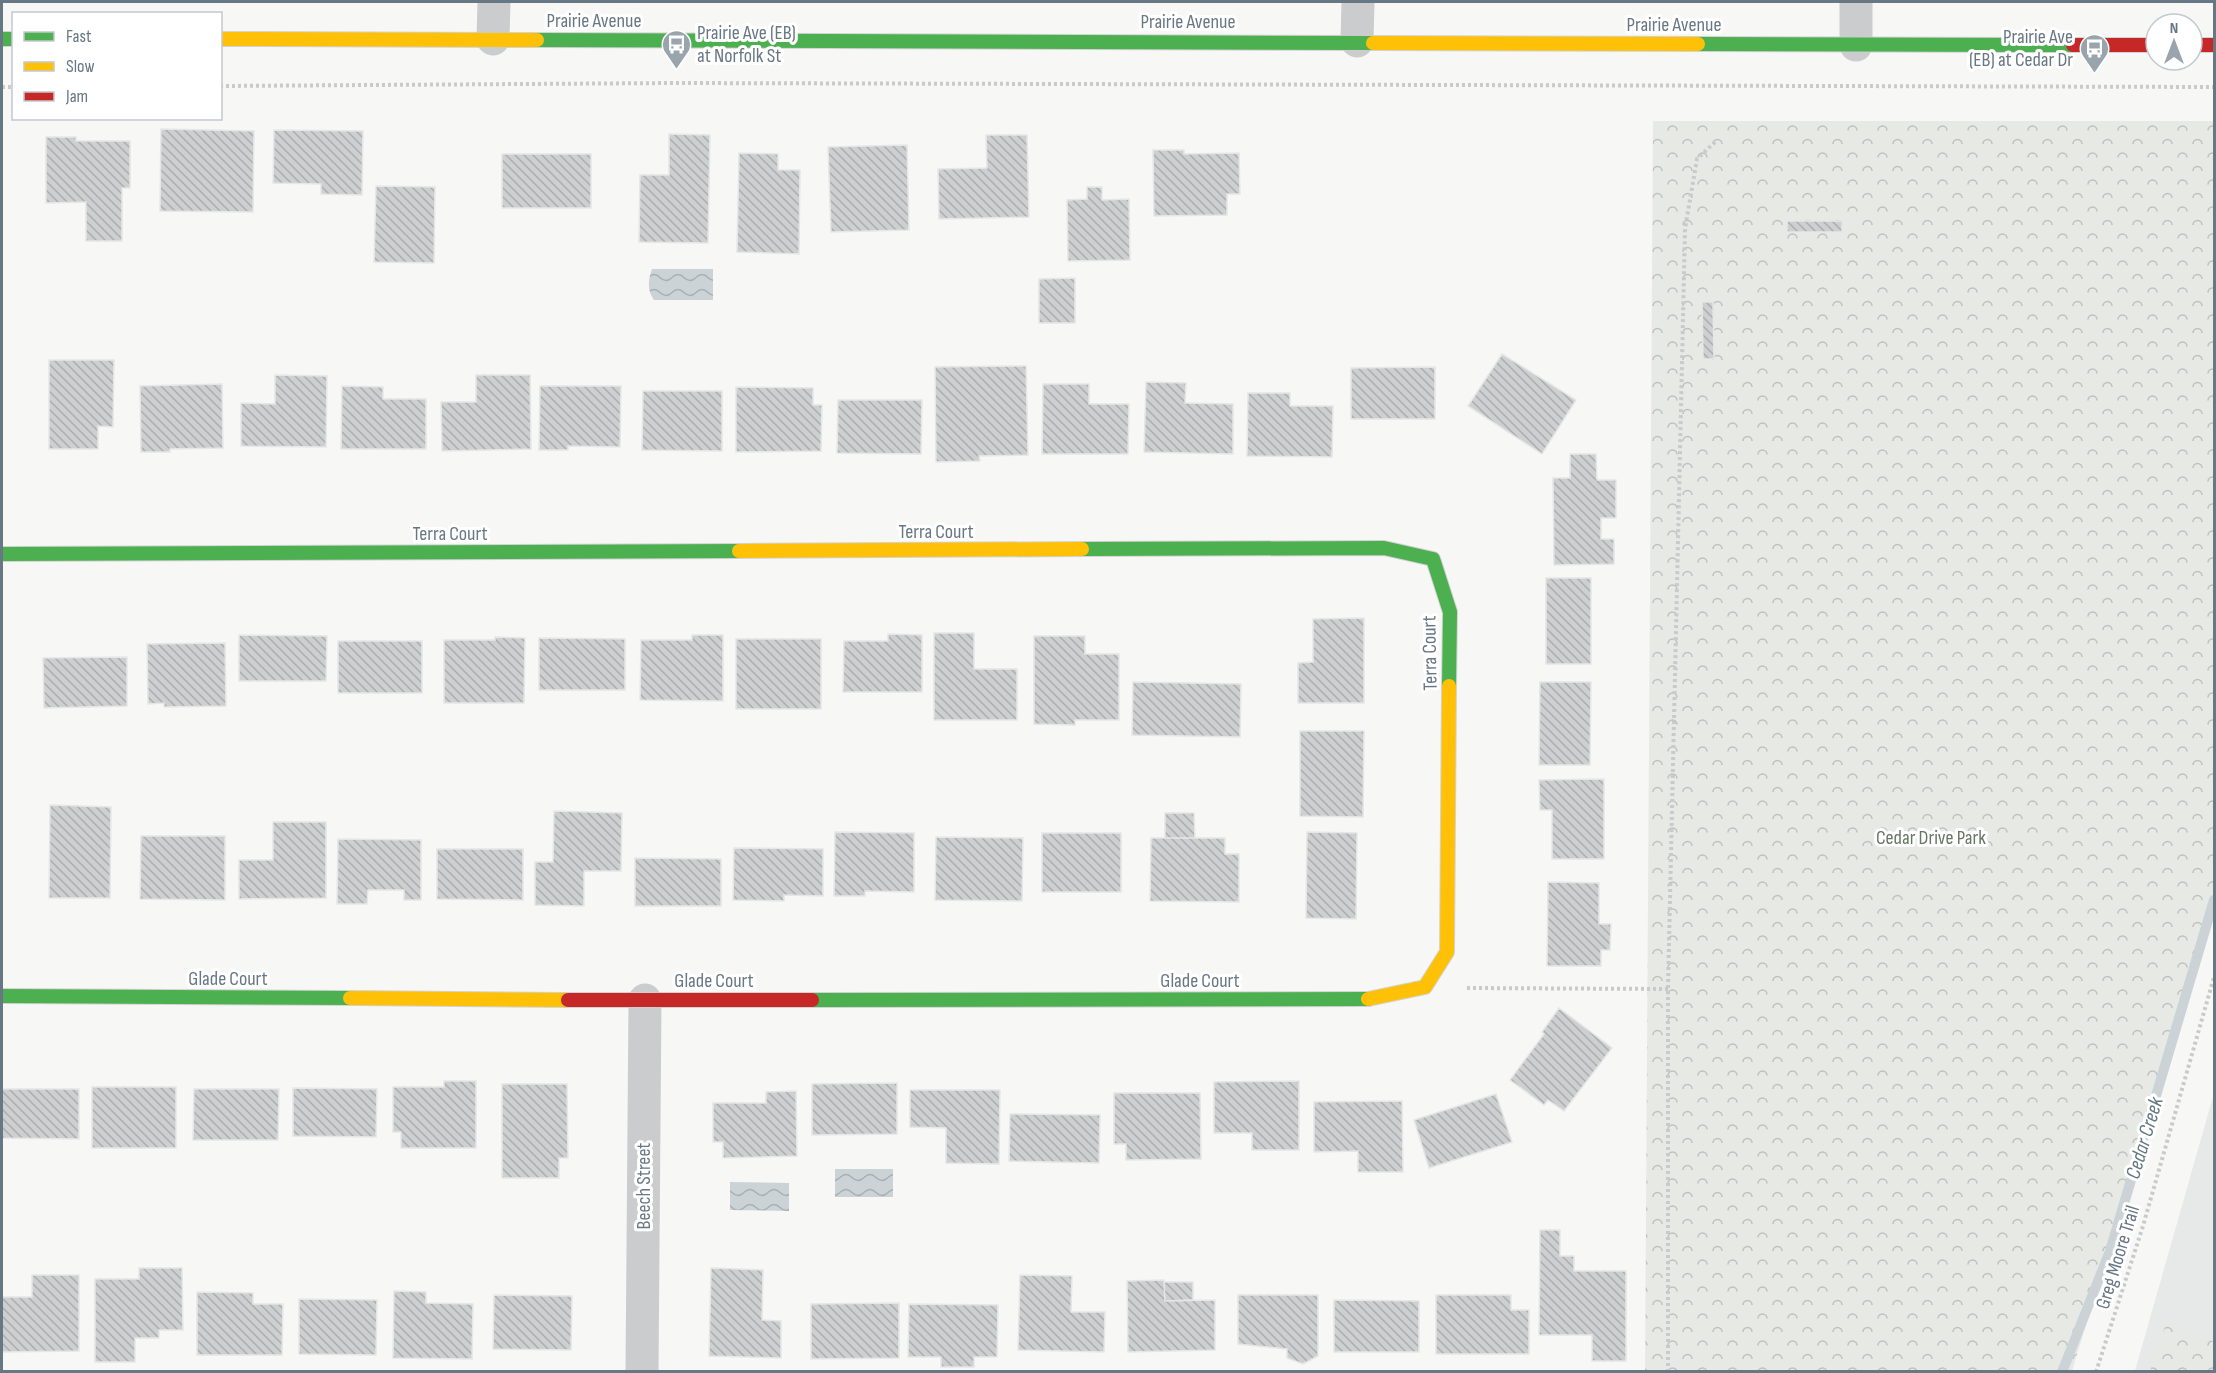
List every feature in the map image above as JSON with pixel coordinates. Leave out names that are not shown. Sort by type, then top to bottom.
[{"type":"street","points":[[493,39],[494,2]]},
{"type":"street","points":[[1357,41],[1358,2]]},
{"type":"street","points":[[1856,2],[1856,45]]},
{"type":"street","name":"Prairie Avenue","points":[[222,39],[2144,45]]},
{"type":"street","name":"Terra Court","points":[[2,554],[1384,548],[1434,559],[1450,612],[1447,951],[1425,987]]},
{"type":"street","name":"Glade Court","points":[[2,996],[645,1000],[1368,999],[1425,987]]},
{"type":"street","name":"Beech Street","points":[[642,1371],[645,1000]]},
{"type":"path","points":[[222,86],[854,83],[2214,87]]},
{"type":"path","points":[[1668,1371],[1668,989],[1685,229],[1697,159],[1715,142]]},
{"type":"path","name":"Greg Moore Trail","points":[[2096,1371],[2143,1226],[2214,977]]},
{"type":"path","points":[[1425,987],[1668,989]]},
{"type":"shaded area","points":[[2214,1093],[2214,1371],[2135,1371]]},
{"type":"green space","name":"Cedar Drive Park","points":[[1653,121],[2214,121],[2214,906],[2072,1371],[1645,1372]]},
{"type":"green space","points":[[2167,1321],[2214,1342],[2214,1371],[2150,1371]]},
{"type":"water","points":[[652,269],[713,269],[713,300],[654,300],[649,285]]},
{"type":"water","points":[[835,1169],[893,1169],[893,1197],[835,1197]]},
{"type":"water","points":[[730,1182],[789,1183],[789,1211],[730,1210]]},
{"type":"building","points":[[161,129],[254,131],[253,212],[160,211]]},
{"type":"building","points":[[274,130],[363,131],[362,195],[321,194],[321,184],[273,183]]},
{"type":"building","points":[[669,134],[710,135],[708,243],[639,242],[640,175],[669,175]]},
{"type":"building","points":[[986,135],[1027,135],[1029,217],[939,219],[938,169],[987,168]]},
{"type":"building","points":[[46,137],[76,137],[76,141],[130,141],[130,188],[122,188],[122,241],[86,241],[86,202],[46,203]]},
{"type":"building","points":[[907,145],[909,230],[831,232],[828,147]]},
{"type":"building","points":[[1153,150],[1184,150],[1184,154],[1239,153],[1240,194],[1227,194],[1227,215],[1154,216]]},
{"type":"building","points":[[739,153],[778,154],[778,170],[800,170],[799,254],[737,252]]},
{"type":"building","points":[[502,154],[591,154],[591,208],[502,208]]},
{"type":"building","points":[[376,186],[435,187],[434,263],[374,262]]},
{"type":"building","points":[[1087,187],[1102,187],[1102,200],[1129,199],[1130,260],[1068,261],[1067,200],[1087,199]]},
{"type":"building","points":[[1787,221],[1842,221],[1842,232],[1787,232]]},
{"type":"building","points":[[1075,278],[1075,323],[1039,323],[1039,279]]},
{"type":"building","points":[[1702,302],[1713,302],[1714,359],[1703,359]]},
{"type":"building","points":[[1502,354],[1576,400],[1542,454],[1468,406]]},
{"type":"building","points":[[49,360],[114,360],[113,427],[98,426],[98,449],[49,449]]},
{"type":"building","points":[[1026,366],[1028,455],[979,456],[980,461],[936,462],[935,367]]},
{"type":"building","points":[[1435,367],[1435,419],[1351,419],[1351,368]]},
{"type":"building","points":[[275,375],[327,376],[326,447],[241,446],[241,403],[275,404]]},
{"type":"building","points":[[476,375],[530,375],[531,449],[442,451],[441,402],[476,402]]},
{"type":"building","points":[[1146,382],[1186,383],[1185,403],[1233,404],[1233,454],[1144,452]]},
{"type":"building","points":[[222,384],[223,448],[141,452],[140,386]]},
{"type":"building","points":[[1043,384],[1089,384],[1089,404],[1129,404],[1128,454],[1042,454]]},
{"type":"building","points":[[342,386],[383,387],[383,399],[426,399],[426,449],[341,449]]},
{"type":"building","points":[[540,386],[621,386],[620,447],[568,446],[568,450],[539,450]]},
{"type":"building","points":[[736,387],[813,388],[813,405],[822,405],[821,451],[736,452]]},
{"type":"building","points":[[643,391],[722,391],[722,451],[642,450]]},
{"type":"building","points":[[1248,393],[1290,393],[1290,406],[1333,406],[1332,457],[1247,456]]},
{"type":"building","points":[[838,400],[922,400],[921,454],[837,453]]},
{"type":"building","points":[[1570,454],[1596,454],[1597,480],[1616,480],[1616,518],[1601,518],[1601,539],[1614,539],[1614,564],[1554,565],[1553,478],[1570,478]]},
{"type":"building","points":[[1546,578],[1591,578],[1591,664],[1546,664]]},
{"type":"building","points":[[1364,618],[1364,703],[1298,703],[1298,663],[1313,662],[1313,619]]},
{"type":"building","points":[[934,633],[974,633],[974,669],[1017,669],[1017,720],[934,720]]},
{"type":"building","points":[[888,634],[922,635],[922,692],[843,692],[844,641],[888,641]]},
{"type":"building","points":[[239,635],[327,636],[326,681],[239,681]]},
{"type":"building","points":[[692,635],[723,635],[723,701],[640,700],[641,640],[692,640]]},
{"type":"building","points":[[1034,636],[1085,636],[1085,654],[1119,654],[1119,720],[1075,720],[1075,725],[1034,724]]},
{"type":"building","points":[[495,637],[525,638],[524,703],[444,703],[444,640],[495,640]]},
{"type":"building","points":[[539,638],[625,639],[625,690],[539,690]]},
{"type":"building","points":[[736,639],[821,639],[821,709],[736,709]]},
{"type":"building","points":[[338,641],[422,641],[422,693],[338,693]]},
{"type":"building","points":[[225,643],[226,706],[164,707],[164,703],[148,704],[147,644]]},
{"type":"building","points":[[127,657],[127,706],[44,708],[43,658]]},
{"type":"building","points":[[1133,682],[1241,684],[1240,737],[1132,735]]},
{"type":"building","points":[[1540,682],[1591,682],[1590,765],[1539,765]]},
{"type":"building","points":[[1300,731],[1364,731],[1363,817],[1300,816]]},
{"type":"building","points":[[1604,779],[1604,859],[1552,859],[1552,810],[1540,810],[1539,780]]},
{"type":"building","points":[[50,805],[111,807],[110,898],[49,898]]},
{"type":"building","points":[[554,811],[622,813],[621,871],[584,871],[584,906],[535,905],[535,862],[553,862]]},
{"type":"building","points":[[1165,813],[1194,813],[1195,838],[1165,838]]},
{"type":"building","points":[[273,822],[326,822],[326,898],[239,899],[239,860],[273,860]]},
{"type":"building","points":[[835,832],[914,833],[914,892],[865,891],[865,896],[834,896]]},
{"type":"building","points":[[1307,832],[1357,833],[1356,919],[1306,918]]},
{"type":"building","points":[[1042,833],[1121,833],[1121,892],[1042,892]]},
{"type":"building","points":[[141,836],[225,836],[225,900],[140,899]]},
{"type":"building","points":[[936,837],[1023,838],[1022,901],[935,900]]},
{"type":"building","points":[[1151,838],[1225,838],[1225,854],[1239,854],[1239,902],[1150,901]]},
{"type":"building","points":[[338,839],[421,840],[421,900],[404,900],[404,890],[368,890],[367,904],[337,904]]},
{"type":"building","points":[[734,848],[823,849],[823,896],[784,895],[784,901],[733,900]]},
{"type":"building","points":[[437,849],[523,849],[523,900],[437,899]]},
{"type":"building","points":[[635,858],[721,859],[721,906],[635,906]]},
{"type":"building","points":[[1548,882],[1599,883],[1599,924],[1611,924],[1610,950],[1601,950],[1601,966],[1547,966]]},
{"type":"building","points":[[1559,1008],[1612,1048],[1564,1111],[1548,1100],[1544,1105],[1510,1080],[1544,1034],[1542,1032]]},
{"type":"building","points":[[444,1081],[476,1081],[476,1148],[401,1148],[401,1132],[393,1132],[393,1087],[444,1087]]},
{"type":"building","points":[[1299,1081],[1299,1150],[1252,1150],[1252,1133],[1214,1133],[1214,1082]]},
{"type":"building","points":[[897,1083],[897,1134],[812,1135],[812,1084]]},
{"type":"building","points":[[502,1084],[567,1084],[568,1158],[559,1158],[559,1178],[502,1178]]},
{"type":"building","points":[[92,1087],[176,1087],[176,1148],[92,1148]]},
{"type":"building","points":[[293,1088],[377,1089],[376,1137],[293,1136]]},
{"type":"building","points":[[2,1089],[79,1089],[79,1139],[2,1138]]},
{"type":"building","points":[[194,1089],[279,1089],[278,1140],[193,1140]]},
{"type":"building","points":[[910,1090],[1000,1090],[999,1164],[946,1163],[946,1128],[910,1127]]},
{"type":"building","points":[[796,1091],[797,1156],[723,1158],[723,1142],[713,1142],[713,1103],[766,1103],[766,1092]]},
{"type":"building","points":[[1114,1093],[1200,1093],[1201,1159],[1126,1160],[1126,1144],[1114,1144]]},
{"type":"building","points":[[1496,1094],[1512,1142],[1429,1168],[1414,1120]]},
{"type":"building","points":[[1402,1101],[1403,1172],[1358,1172],[1358,1151],[1314,1152],[1314,1102]]},
{"type":"building","points":[[1010,1114],[1100,1115],[1099,1163],[1009,1161]]},
{"type":"building","points":[[1540,1230],[1560,1230],[1560,1256],[1574,1256],[1574,1271],[1626,1271],[1626,1361],[1592,1361],[1592,1335],[1539,1335]]},
{"type":"building","points":[[139,1268],[182,1268],[183,1330],[159,1330],[159,1338],[135,1338],[135,1362],[95,1362],[95,1279],[139,1279]]},
{"type":"building","points":[[711,1268],[763,1270],[762,1320],[781,1321],[781,1358],[709,1356]]},
{"type":"building","points":[[32,1275],[79,1275],[79,1351],[2,1352],[2,1297],[32,1297]]},
{"type":"building","points":[[1020,1275],[1072,1276],[1071,1312],[1105,1312],[1104,1352],[1018,1350]]},
{"type":"building","points":[[1164,1280],[1165,1301],[1215,1300],[1215,1350],[1128,1352],[1127,1281]]},
{"type":"building","points":[[1164,1282],[1193,1282],[1193,1300],[1165,1301]]},
{"type":"building","points":[[394,1291],[426,1292],[426,1303],[473,1304],[472,1359],[393,1358]]},
{"type":"building","points":[[197,1292],[253,1293],[253,1304],[283,1304],[282,1355],[197,1355]]},
{"type":"building","points":[[494,1295],[572,1296],[571,1350],[493,1349]]},
{"type":"building","points":[[1238,1295],[1318,1295],[1318,1356],[1303,1364],[1287,1358],[1287,1349],[1238,1344]]},
{"type":"building","points":[[1436,1295],[1511,1295],[1511,1310],[1529,1310],[1529,1354],[1436,1354]]},
{"type":"building","points":[[299,1299],[377,1300],[376,1355],[299,1354]]},
{"type":"building","points":[[1334,1300],[1419,1301],[1419,1352],[1334,1352]]},
{"type":"building","points":[[899,1303],[899,1358],[811,1359],[811,1304]]},
{"type":"building","points":[[909,1304],[998,1305],[997,1357],[974,1357],[974,1367],[941,1367],[941,1357],[908,1357]]},
{"type":"waterway","name":"Cedar Creek","points":[[2062,1372],[2110,1251],[2214,900]]},
{"type":"traffic: fast","points":[[2,39],[12,39]]},
{"type":"traffic: fast","points":[[537,40],[1373,43]]},
{"type":"traffic: fast","points":[[1698,44],[2073,45]]},
{"type":"traffic: fast","points":[[1082,549],[1384,548],[1433,559],[1450,612],[1449,686]]},
{"type":"traffic: fast","points":[[2,554],[739,551]]},
{"type":"traffic: fast","points":[[2,996],[350,998]]},
{"type":"traffic: fast","points":[[812,1000],[1368,999]]},
{"type":"traffic: slow","points":[[222,39],[537,40]]},
{"type":"traffic: slow","points":[[1373,43],[1698,44]]},
{"type":"traffic: slow","points":[[739,551],[1082,549]]},
{"type":"traffic: slow","points":[[1368,999],[1425,987],[1447,952],[1449,686]]},
{"type":"traffic: slow","points":[[350,998],[568,1000]]},
{"type":"traffic: jam","points":[[2073,45],[2144,45]]},
{"type":"traffic: jam","points":[[2204,45],[2214,45]]},
{"type":"traffic: jam","points":[[568,1000],[812,1000]]},
{"type":"place","name":"Prairie Ave (EB) at Norfolk St","points":[[676,70]]},
{"type":"place","name":"Prairie Ave (EB) at Cedar Dr","points":[[2094,74]]}]
